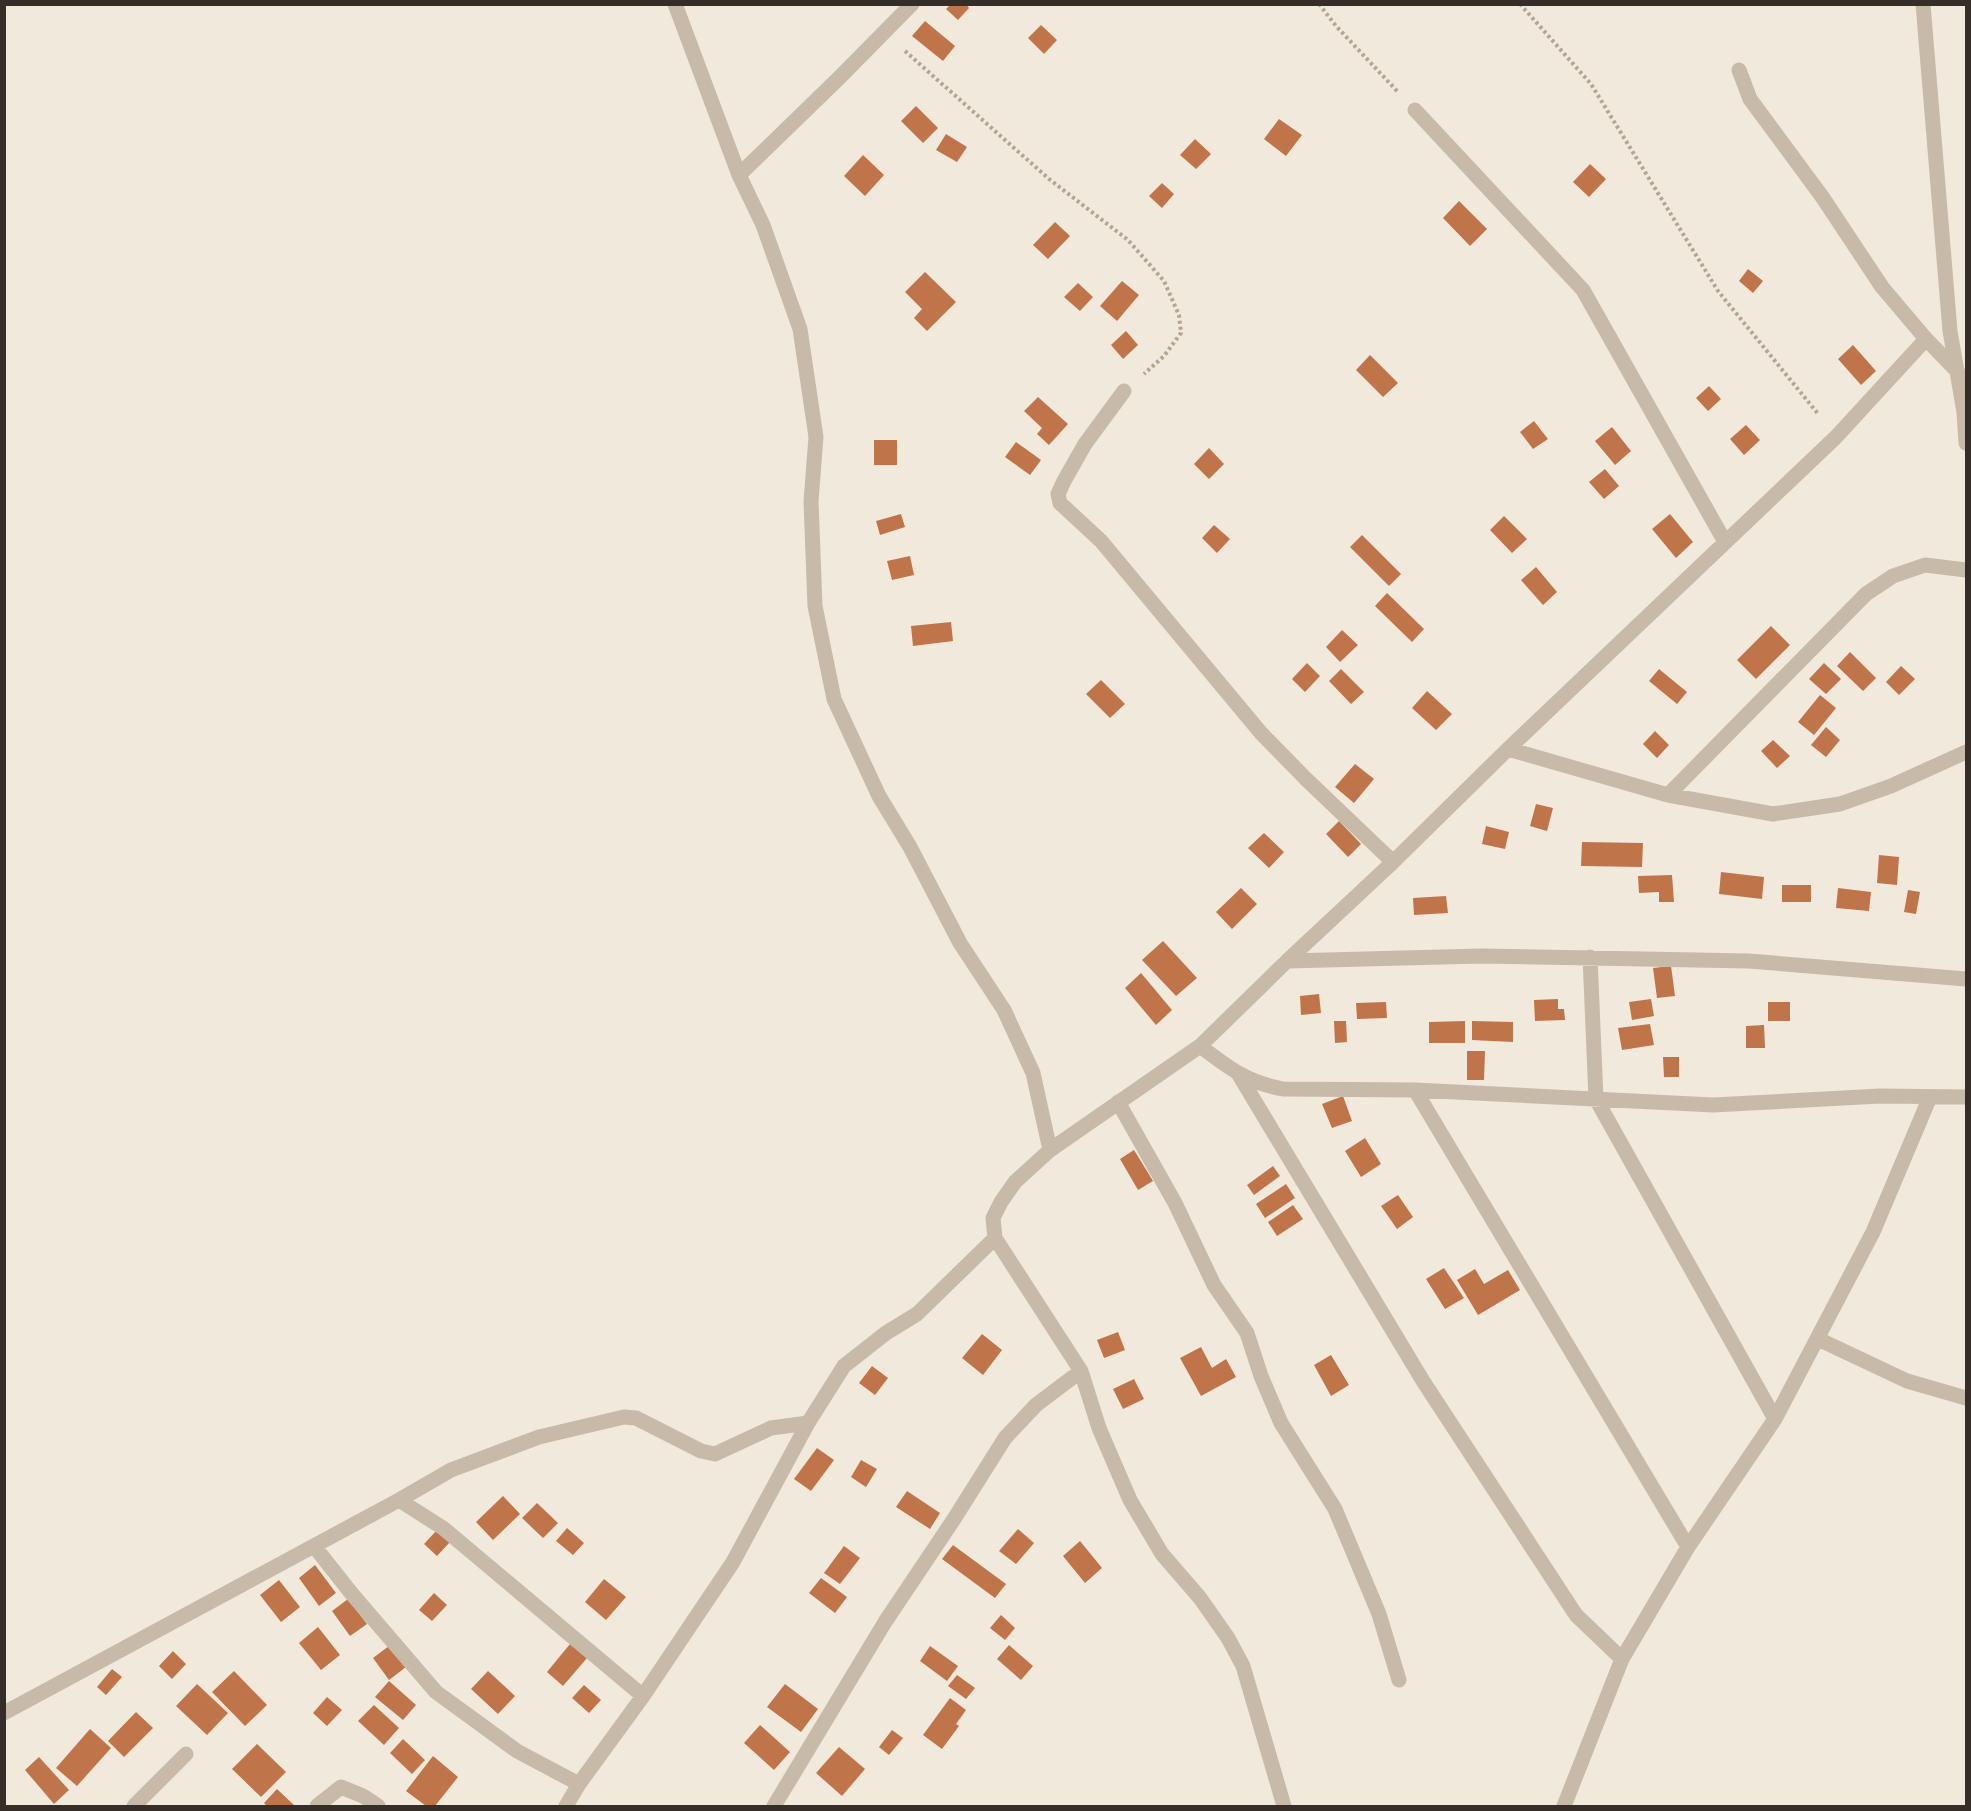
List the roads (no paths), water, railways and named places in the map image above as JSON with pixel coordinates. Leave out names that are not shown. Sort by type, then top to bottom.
[{"type":"street","points":[[675,4],[739,175],[763,225],[800,329],[816,437],[811,501],[815,606],[834,699],[879,796],[910,847],[960,943],[1005,1010],[1033,1073],[1050,1149]]},
{"type":"street","points":[[739,175],[912,4]]},
{"type":"street","points":[[1923,4],[1950,331],[1962,373],[1966,443]]},
{"type":"street","points":[[1739,70],[1750,99],[1822,198],[1882,287],[1926,339],[1962,373]]},
{"type":"street","points":[[1415,110],[1584,290],[1725,542]]},
{"type":"street","points":[[1284,1806],[1243,1666],[1228,1638],[1200,1598],[1162,1554],[1130,1500],[1099,1428],[1081,1371],[995,1238],[993,1218],[1015,1182],[1050,1149],[1200,1046],[1836,437],[1926,339]]},
{"type":"street","points":[[1124,391],[1085,444],[1058,494],[1060,503],[1101,541],[1261,733],[1393,862]]},
{"type":"street","points":[[1668,795],[1866,594],[1893,576],[1925,565],[1966,570]]},
{"type":"street","points":[[1508,749],[1668,795],[1773,814],[1840,804],[1892,786],[1966,752]]},
{"type":"street","points":[[1287,961],[1481,956],[1749,961],[1966,979]]},
{"type":"street","points":[[1590,957],[1596,1099],[1775,1419]]},
{"type":"street","points":[[1200,1046],[1239,1075],[1264,1085],[1283,1089],[1415,1090],[1713,1105],[1880,1096],[1966,1097]]},
{"type":"street","points":[[1239,1075],[1423,1381],[1569,1605],[1576,1615],[1622,1659]]},
{"type":"street","points":[[1415,1090],[1688,1547]]},
{"type":"street","points":[[1564,1806],[1622,1659],[1688,1547],[1775,1419],[1873,1232],[1930,1097]]},
{"type":"street","points":[[1118,1102],[1175,1203],[1214,1285],[1247,1333],[1261,1376],[1281,1423],[1335,1509],[1379,1614],[1399,1680]]},
{"type":"street","points":[[566,1806],[732,1562],[808,1423],[844,1366],[886,1333],[917,1314],[995,1238]]},
{"type":"street","points":[[1818,1339],[1907,1381],[1966,1398]]},
{"type":"street","points":[[774,1806],[885,1622],[1005,1438],[1036,1405],[1081,1371]]},
{"type":"street","points":[[4,1713],[451,1470],[539,1437],[624,1417],[636,1418],[701,1451],[715,1454],[771,1428],[808,1423]]},
{"type":"street","points":[[399,1500],[443,1528],[643,1696]]},
{"type":"street","points":[[314,1546],[351,1594],[436,1692],[517,1751],[579,1784]]},
{"type":"street","points":[[134,1806],[186,1754]]},
{"type":"street","points":[[317,1806],[341,1787],[363,1796],[378,1806]]}]
